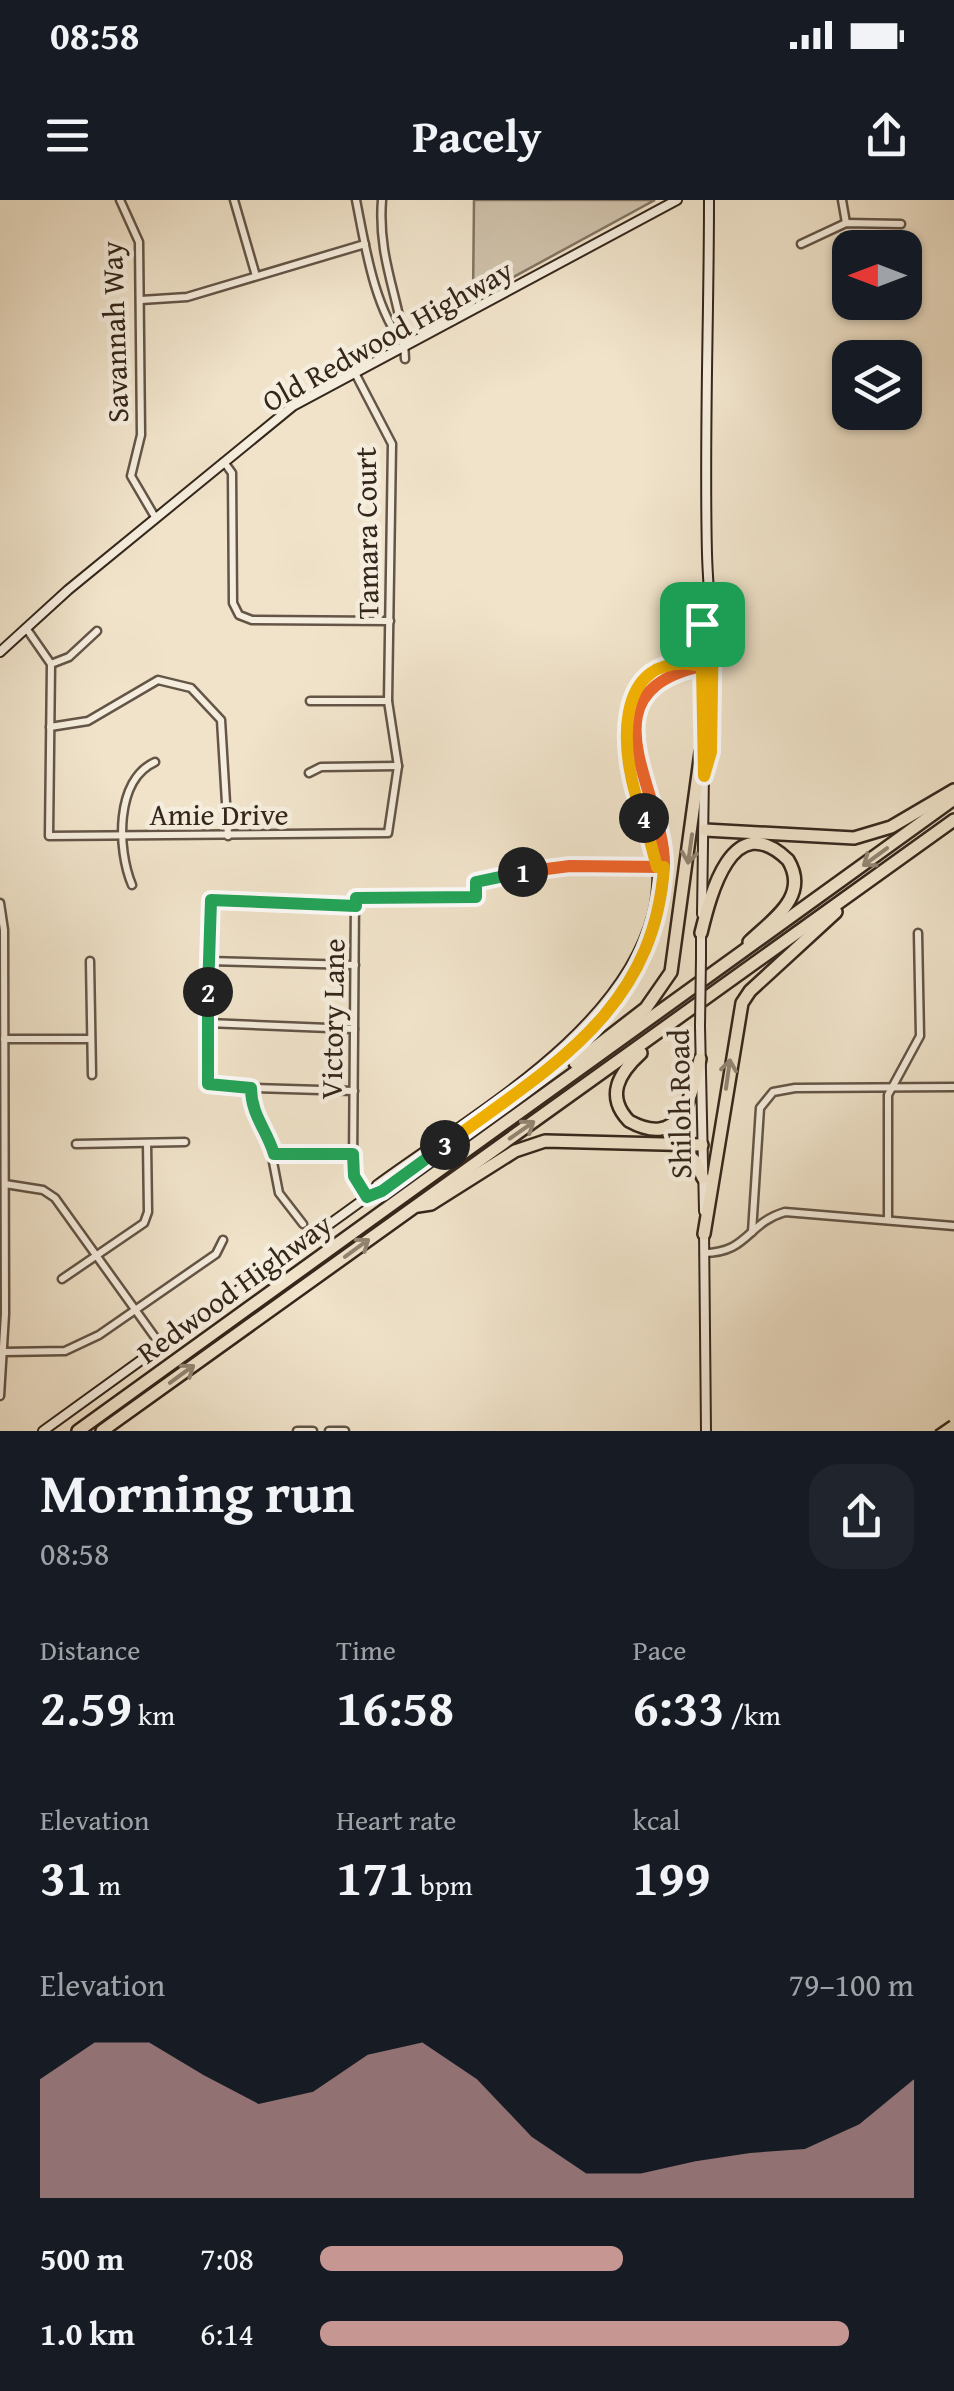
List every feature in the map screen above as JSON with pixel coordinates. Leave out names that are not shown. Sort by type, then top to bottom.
[{"type":"highway","points":[[524,1108],[646,1008],[667,981],[676,953],[701,752]]},
{"type":"highway","points":[[705,830],[854,838],[891,827],[954,790]]},
{"type":"highway","name":"Redwood Highway","points":[[78,1431],[954,799]]},
{"type":"highway","name":"Redwood Highway","points":[[102,1431],[954,820]]},
{"type":"highway","points":[[701,933],[714,882],[730,858],[744,848],[760,846],[788,860],[796,880],[789,904],[714,975]]},
{"type":"highway","points":[[704,1234],[742,1003],[750,990],[878,874]]},
{"type":"highway","points":[[683,1015],[620,1074],[616,1092],[620,1111],[644,1128],[674,1123],[686,1110],[700,1058]]},
{"type":"highway","points":[[414,1207],[431,1204],[515,1151],[545,1141],[702,1144]]},
{"type":"highway","points":[[677,1144],[694,1161],[703,1178]]},
{"type":"main road","name":"Old Redwood Highway","points":[[0,652],[155,517],[293,406],[677,200]]},
{"type":"main road","name":"Shiloh Road","points":[[704,776],[711,752],[702,624],[708,608],[708,200]]},
{"type":"main road","points":[[661,867],[630,770],[630,704],[642,680],[659,666],[681,660],[704,665]]},
{"type":"main road","name":"Shiloh Road","points":[[704,665],[700,1058],[706,1431]]},
{"type":"main road","points":[[43,1431],[370,1195],[382,1191],[596,1028],[627,991],[653,938],[665,842],[652,809],[637,746],[643,698],[663,676],[704,665]]},
{"type":"main road","points":[[630,770],[643,803],[652,809]]},
{"type":"street","name":"Savannah Way","points":[[120,200],[140,242],[141,435],[130,476],[155,517]]},
{"type":"street","points":[[234,200],[256,276]]},
{"type":"street","points":[[356,200],[364,244],[388,314],[404,345]]},
{"type":"street","points":[[382,200],[382,257],[405,333],[405,359]]},
{"type":"street","points":[[842,200],[846,223]]},
{"type":"street","points":[[801,244],[846,223],[901,224]]},
{"type":"street","points":[[140,300],[187,297],[364,244]]},
{"type":"street","name":"Tamara Court","points":[[355,373],[392,444],[388,701],[398,766],[388,832]]},
{"type":"street","points":[[224,461],[232,472],[234,603],[240,615],[252,620],[390,621]]},
{"type":"street","points":[[26,628],[50,664],[50,727],[88,722],[158,680],[191,688],[221,720],[228,836]]},
{"type":"street","points":[[50,664],[69,657],[98,631]]},
{"type":"street","points":[[310,701],[388,701]]},
{"type":"street","name":"Amie Drive","points":[[50,727],[49,836],[388,832]]},
{"type":"street","points":[[132,885],[125,869],[129,783],[139,770],[155,762]]},
{"type":"street","points":[[309,773],[321,767],[398,766]]},
{"type":"street","points":[[354,1091],[208,1084],[209,908],[215,899],[356,902],[476,897],[476,882],[544,867],[661,867]]},
{"type":"street","name":"Victory Lane","points":[[356,902],[354,1176],[370,1195]]},
{"type":"street","points":[[0,903],[4,930],[4,1352],[0,1396]]},
{"type":"street","points":[[888,1220],[892,1086],[920,1036],[918,934]]},
{"type":"street","points":[[90,960],[92,1075]]},
{"type":"street","points":[[209,961],[355,965]]},
{"type":"street","points":[[208,1023],[354,1029]]},
{"type":"street","points":[[4,1039],[90,1039]]},
{"type":"street","points":[[752,1232],[760,1108],[765,1099],[795,1088],[954,1087]]},
{"type":"street","points":[[251,1088],[254,1115],[267,1131],[274,1154],[280,1193],[303,1224]]},
{"type":"street","points":[[76,1144],[186,1142]]},
{"type":"street","points":[[62,1279],[144,1223],[148,1212],[146,1143]]},
{"type":"street","points":[[274,1154],[353,1154]]},
{"type":"street","points":[[4,1184],[43,1190],[56,1198],[162,1347]]},
{"type":"street","points":[[704,1254],[731,1252],[752,1232],[785,1212],[954,1226]]},
{"type":"street","points":[[4,1352],[65,1351],[100,1335],[216,1254],[223,1240]]},
{"type":"street","points":[[297,1431],[313,1431]]},
{"type":"street","points":[[329,1431],[345,1431]]},
{"type":"shaded area","points":[[474,200],[655,200],[473,299]]},
{"type":"railway","points":[[935,1431],[954,1418]]},
{"type":"route","points":[[702,624],[702,666],[663,676],[648,689],[640,711],[637,746],[642,782],[665,842],[664,867],[657,867],[570,866],[544,867],[476,882],[476,897],[356,898],[356,906],[211,900],[208,1084],[251,1088],[254,1115],[267,1131],[274,1154],[353,1154],[354,1176],[367,1197],[382,1191],[581,1042],[627,991],[653,938],[662,903],[664,868],[657,867],[655,846],[630,770],[630,704],[642,680],[659,666],[681,660],[702,666],[704,776],[711,752],[713,623],[708,608],[702,624]]}]
